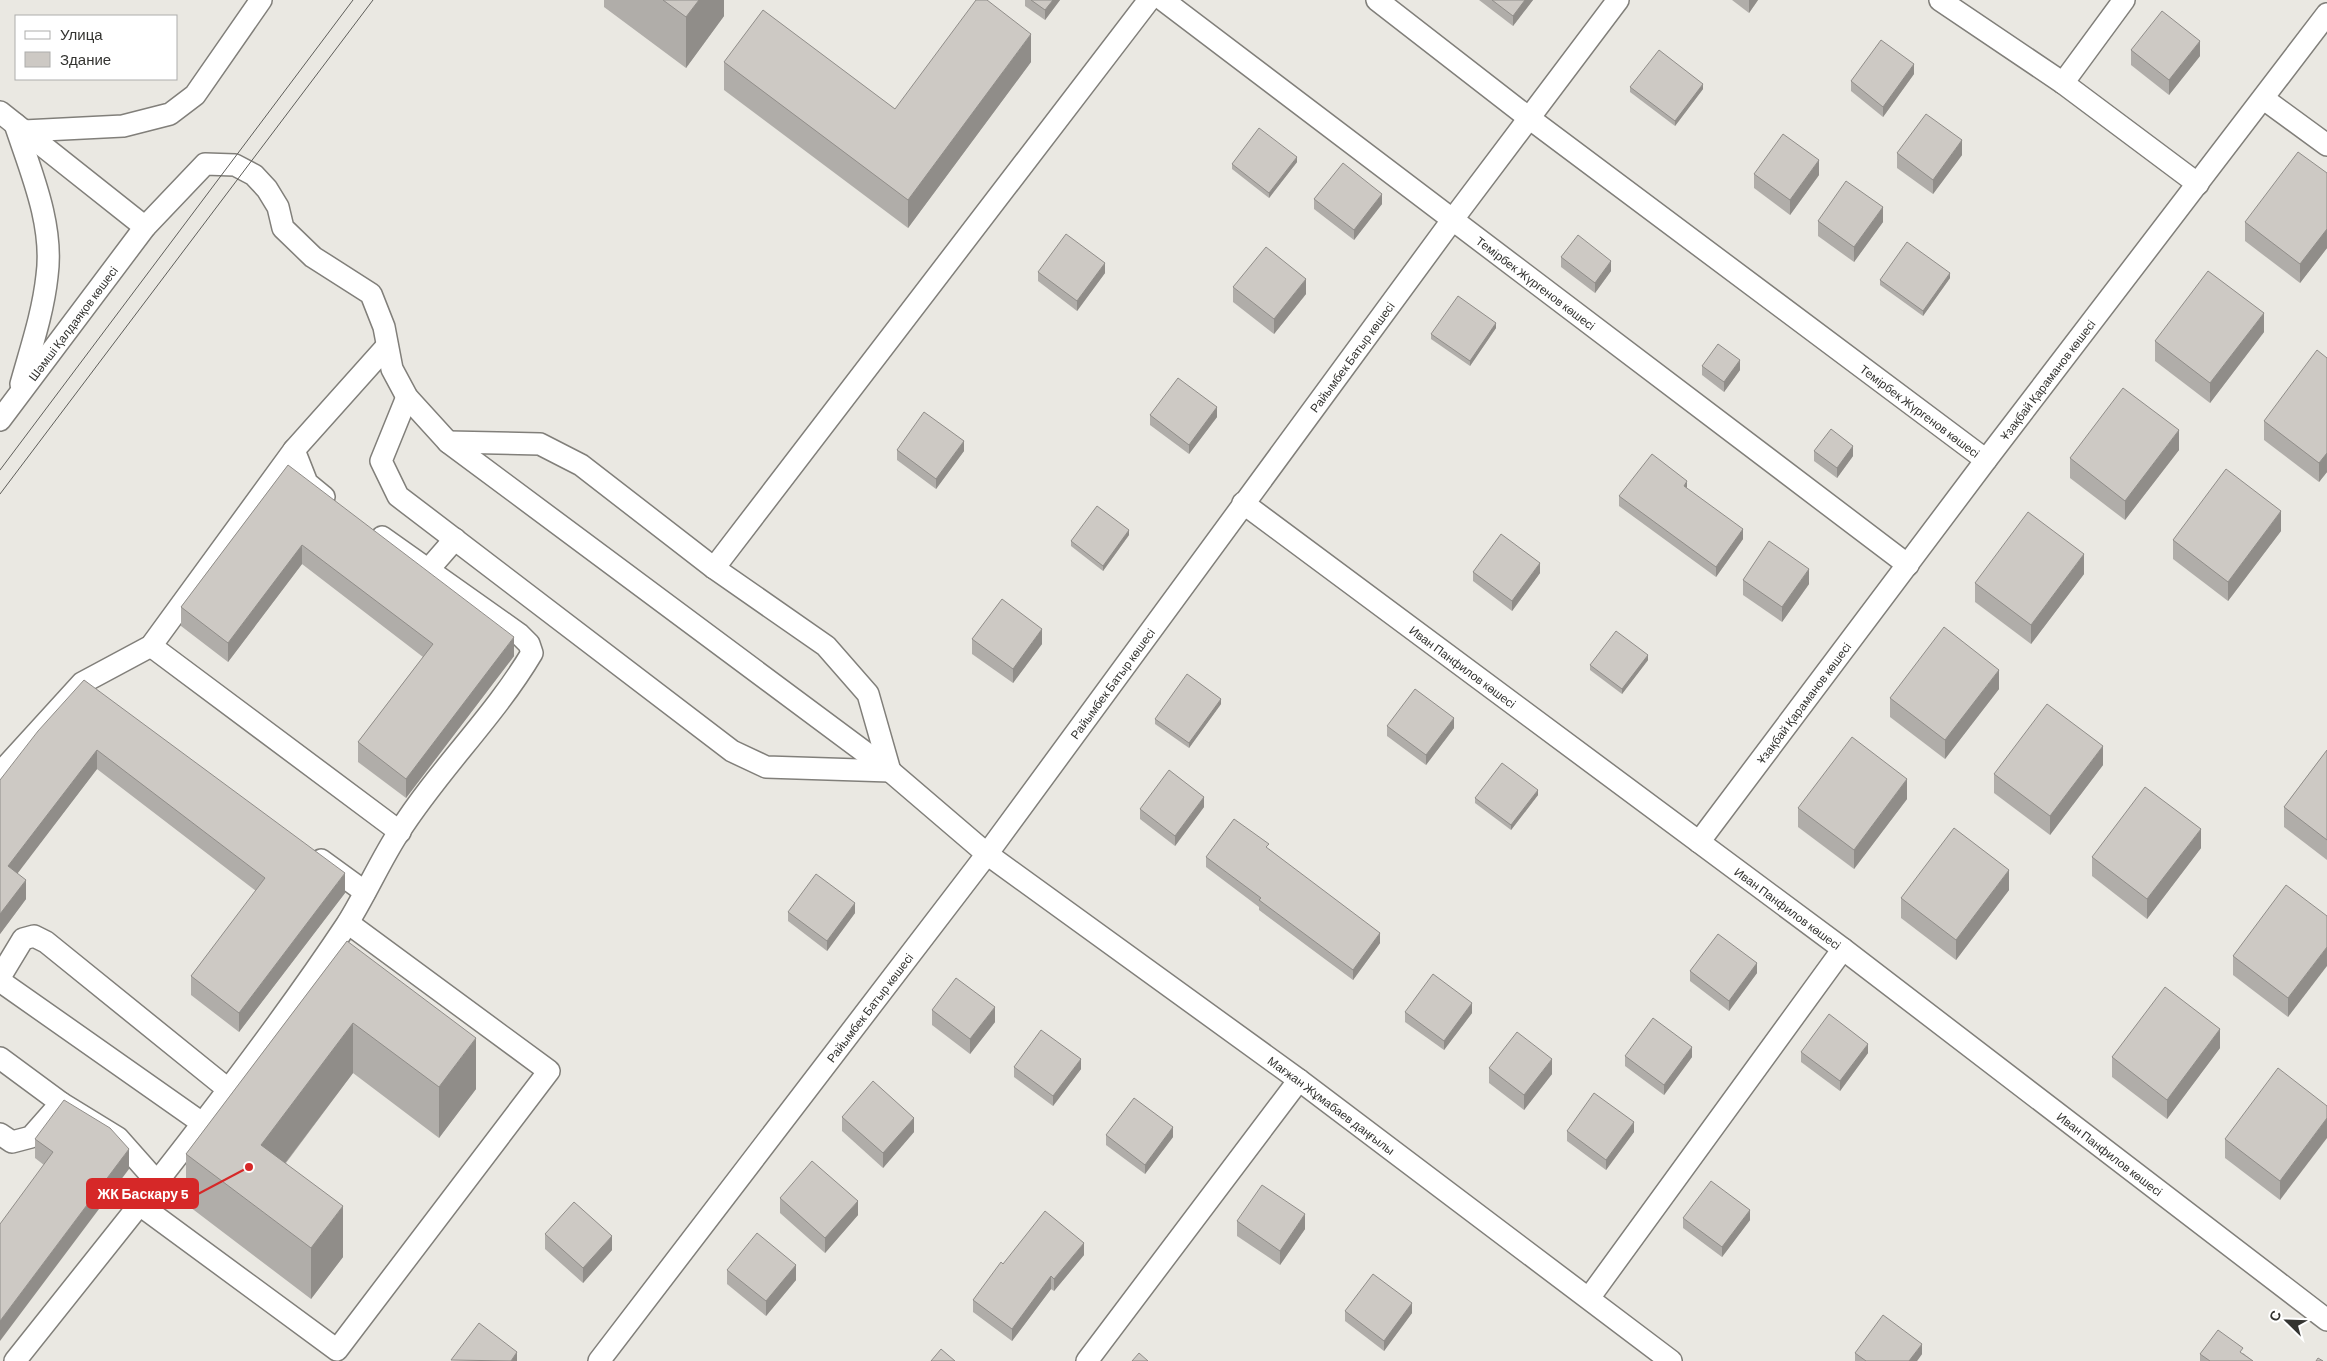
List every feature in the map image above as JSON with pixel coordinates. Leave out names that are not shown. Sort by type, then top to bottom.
[{"type":"street","points":[[13,122],[123,126],[170,114],[195,95],[261,0]]},
{"type":"street","points":[[714,568],[1149,0]]},
{"type":"street","name":"Темірбек Жүргенов көшесі","points":[[1163,0],[1908,565]]},
{"type":"street","name":"Темірбек Жүргенов көшесі","points":[[1377,0],[1529,118],[1986,460]]},
{"type":"street","name":"Райымбек Батыр көшесі","points":[[599,1361],[987,854],[1243,503],[1618,0]]},
{"type":"street","points":[[1940,0],[2063,83],[2198,184]]},
{"type":"street","points":[[2063,83],[2124,0]]},
{"type":"street","name":"Ұзақбай Қараманов көшесі","points":[[1699,842],[1986,460],[2264,99],[2327,14]]},
{"type":"street","points":[[2264,99],[2327,145]]},
{"type":"street","points":[[13,122],[145,228]]},
{"type":"street","points":[[13,122],[41,205],[47,242],[48,275],[38,324],[18,396]]},
{"type":"street","name":"Шәмші Қалдаяқов көшесі","points":[[0,420],[145,228],[205,164],[235,165],[254,176],[267,188],[278,207],[283,228],[313,258],[371,294],[384,327],[392,369],[407,397],[448,442]]},
{"type":"street","points":[[0,773],[90,689],[151,646],[294,450],[388,346]]},
{"type":"street","points":[[407,397],[381,461],[398,496],[732,751],[766,767],[890,772],[868,694],[826,646],[714,568],[581,465],[540,444],[448,442]]},
{"type":"street","name":"Мағжан Жұмабаев даңғылы","points":[[448,442],[890,772],[987,854],[1299,1080],[1671,1361]]},
{"type":"street","points":[[294,450],[307,482],[339,507]]},
{"type":"street","name":"Иван Панфилов көшесі","points":[[1243,503],[1843,949],[2327,1320]]},
{"type":"street","points":[[15,1361],[229,1090],[348,923],[400,832],[457,753],[495,708],[532,653],[529,644],[519,634],[368,528]]},
{"type":"street","points":[[428,570],[455,539]]},
{"type":"street","points":[[151,646],[400,832]]},
{"type":"street","points":[[302,846],[365,892]]},
{"type":"street","points":[[140,1205],[337,1350],[549,1071],[348,923]]},
{"type":"street","points":[[0,977],[23,939],[34,936],[46,942],[229,1090]]},
{"type":"street","points":[[1589,1298],[1843,949]]},
{"type":"street","points":[[0,981],[202,1124]]},
{"type":"street","points":[[0,1058],[61,1103],[118,1138],[157,1182]]},
{"type":"street","points":[[1087,1361],[1299,1080]]},
{"type":"street","points":[[0,1134],[12,1142],[31,1137],[61,1103]]},
{"type":"building","points":[[663,0],[699,0],[686,17]]},
{"type":"building","points":[[976,0],[987,0],[1031,34],[908,200],[724,62],[763,10],[895,109]]},
{"type":"building","points":[[1031,0],[1053,0],[1045,10]]},
{"type":"building","points":[[1492,0],[1525,0],[1513,16]]},
{"type":"building","points":[[2162,11],[2200,41],[2169,80],[2131,50]]},
{"type":"building","points":[[1881,40],[1914,64],[1883,107],[1851,81]]},
{"type":"building","points":[[1659,50],[1703,84],[1675,121],[1630,87]]},
{"type":"building","points":[[1926,114],[1962,140],[1933,180],[1897,153]]},
{"type":"building","points":[[1259,128],[1297,157],[1269,193],[1232,164]]},
{"type":"building","points":[[1783,134],[1819,160],[1790,200],[1754,174]]},
{"type":"building","points":[[2298,152],[2327,173],[2327,229],[2300,264],[2245,222]]},
{"type":"building","points":[[1343,163],[1382,194],[1354,230],[1314,199]]},
{"type":"building","points":[[1846,181],[1883,207],[1854,247],[1818,221]]},
{"type":"building","points":[[1066,234],[1105,263],[1077,301],[1038,272]]},
{"type":"building","points":[[1578,235],[1611,261],[1595,283],[1561,257]]},
{"type":"building","points":[[1907,242],[1950,273],[1923,311],[1880,280]]},
{"type":"building","points":[[1266,247],[1306,279],[1274,319],[1233,287]]},
{"type":"building","points":[[2208,271],[2264,313],[2210,383],[2155,341]]},
{"type":"building","points":[[1458,296],[1496,323],[1470,361],[1431,334]]},
{"type":"building","points":[[1718,344],[1740,360],[1724,382],[1702,366]]},
{"type":"building","points":[[2317,350],[2327,358],[2327,453],[2319,463],[2264,421]]},
{"type":"building","points":[[1178,378],[1217,407],[1189,445],[1150,415]]},
{"type":"building","points":[[2123,388],[2179,430],[2125,501],[2070,458]]},
{"type":"building","points":[[924,412],[964,441],[936,479],[897,450]]},
{"type":"building","points":[[1831,429],[1853,446],[1837,468],[1814,451]]},
{"type":"building","points":[[1652,454],[1687,481],[1684,486],[1743,529],[1716,567],[1619,496]]},
{"type":"building","points":[[288,465],[514,637],[406,779],[358,742],[433,644],[302,545],[228,643],[181,607]]},
{"type":"building","points":[[2226,469],[2281,511],[2228,582],[2173,540]]},
{"type":"building","points":[[1097,506],[1129,530],[1103,566],[1071,541]]},
{"type":"building","points":[[2028,512],[2084,554],[2031,625],[1975,583]]},
{"type":"building","points":[[1501,534],[1540,563],[1512,601],[1473,572]]},
{"type":"building","points":[[1769,541],[1809,569],[1782,607],[1743,580]]},
{"type":"building","points":[[1002,599],[1042,629],[1013,669],[972,639]]},
{"type":"building","points":[[1944,627],[1999,670],[1945,740],[1890,698]]},
{"type":"building","points":[[1616,631],[1648,655],[1622,689],[1590,665]]},
{"type":"building","points":[[1187,674],[1221,699],[1189,743],[1155,719]]},
{"type":"building","points":[[84,680],[345,873],[239,1013],[191,976],[265,878],[97,750],[8,866],[26,880],[0,914],[0,780],[38,731]]},
{"type":"building","points":[[1415,689],[1454,718],[1426,755],[1387,726]]},
{"type":"building","points":[[2047,704],[2103,746],[2050,816],[1994,774]]},
{"type":"building","points":[[1852,737],[1907,779],[1854,850],[1798,808]]},
{"type":"building","points":[[2327,750],[2327,840],[2284,807]]},
{"type":"building","points":[[1502,763],[1538,790],[1511,825],[1475,798]]},
{"type":"building","points":[[1169,770],[1204,797],[1175,836],[1140,809]]},
{"type":"building","points":[[2145,787],[2201,829],[2147,899],[2092,857]]},
{"type":"building","points":[[1234,819],[1269,844],[1266,847],[1380,933],[1353,970],[1259,900],[1261,898],[1206,857]]},
{"type":"building","points":[[1954,828],[2009,870],[1956,940],[1901,898]]},
{"type":"building","points":[[816,874],[855,903],[827,941],[788,912]]},
{"type":"building","points":[[2286,885],[2327,916],[2327,947],[2288,998],[2233,956]]},
{"type":"building","points":[[1718,934],[1757,963],[1729,1001],[1690,971]]},
{"type":"building","points":[[347,941],[476,1038],[439,1087],[353,1023],[261,1145],[343,1206],[311,1248],[186,1154]]},
{"type":"building","points":[[1433,974],[1472,1003],[1444,1041],[1405,1012]]},
{"type":"building","points":[[956,978],[995,1007],[970,1039],[932,1010]]},
{"type":"building","points":[[2165,987],[2220,1029],[2167,1100],[2112,1057]]},
{"type":"building","points":[[1829,1014],[1868,1044],[1840,1081],[1801,1052]]},
{"type":"building","points":[[1653,1018],[1692,1047],[1664,1085],[1625,1056]]},
{"type":"building","points":[[1041,1030],[1081,1059],[1053,1096],[1014,1067]]},
{"type":"building","points":[[1517,1032],[1552,1059],[1524,1095],[1489,1068]]},
{"type":"building","points":[[2278,1068],[2327,1106],[2327,1118],[2280,1181],[2225,1139]]},
{"type":"building","points":[[873,1081],[914,1118],[883,1153],[842,1117]]},
{"type":"building","points":[[1594,1093],[1634,1122],[1606,1160],[1567,1131]]},
{"type":"building","points":[[1134,1098],[1173,1127],[1145,1165],[1106,1135]]},
{"type":"building","points":[[64,1100],[110,1128],[129,1149],[0,1321],[0,1224],[53,1152],[35,1139]]},
{"type":"building","points":[[812,1161],[858,1201],[825,1238],[780,1198]]},
{"type":"building","points":[[1711,1181],[1750,1210],[1722,1247],[1683,1218]]},
{"type":"building","points":[[1262,1185],[1305,1214],[1280,1251],[1237,1221]]},
{"type":"building","points":[[574,1202],[612,1236],[583,1268],[545,1234]]},
{"type":"building","points":[[1045,1211],[1084,1243],[1054,1279],[1051,1276],[1012,1329],[973,1300],[1001,1262],[1003,1264]]},
{"type":"building","points":[[757,1233],[796,1265],[766,1301],[727,1270]]},
{"type":"building","points":[[1373,1274],[1412,1303],[1384,1341],[1345,1311]]},
{"type":"building","points":[[1883,1315],[1922,1344],[1909,1361],[1866,1361],[1855,1353]]},
{"type":"building","points":[[479,1323],[517,1352],[511,1361],[451,1360]]},
{"type":"building","points":[[2218,1330],[2243,1348],[2240,1352],[2253,1361],[2210,1361],[2200,1354]]},
{"type":"building","points":[[941,1349],[955,1361],[931,1361]]},
{"type":"building","points":[[1139,1353],[1148,1361],[1132,1361]]},
{"type":"tram line","points":[[0,470],[353,0]]},
{"type":"tram line","points":[[0,494],[373,0]]},
{"type":"place","name":"ЖК Баскару 5","points":[[249,1167]]}]
